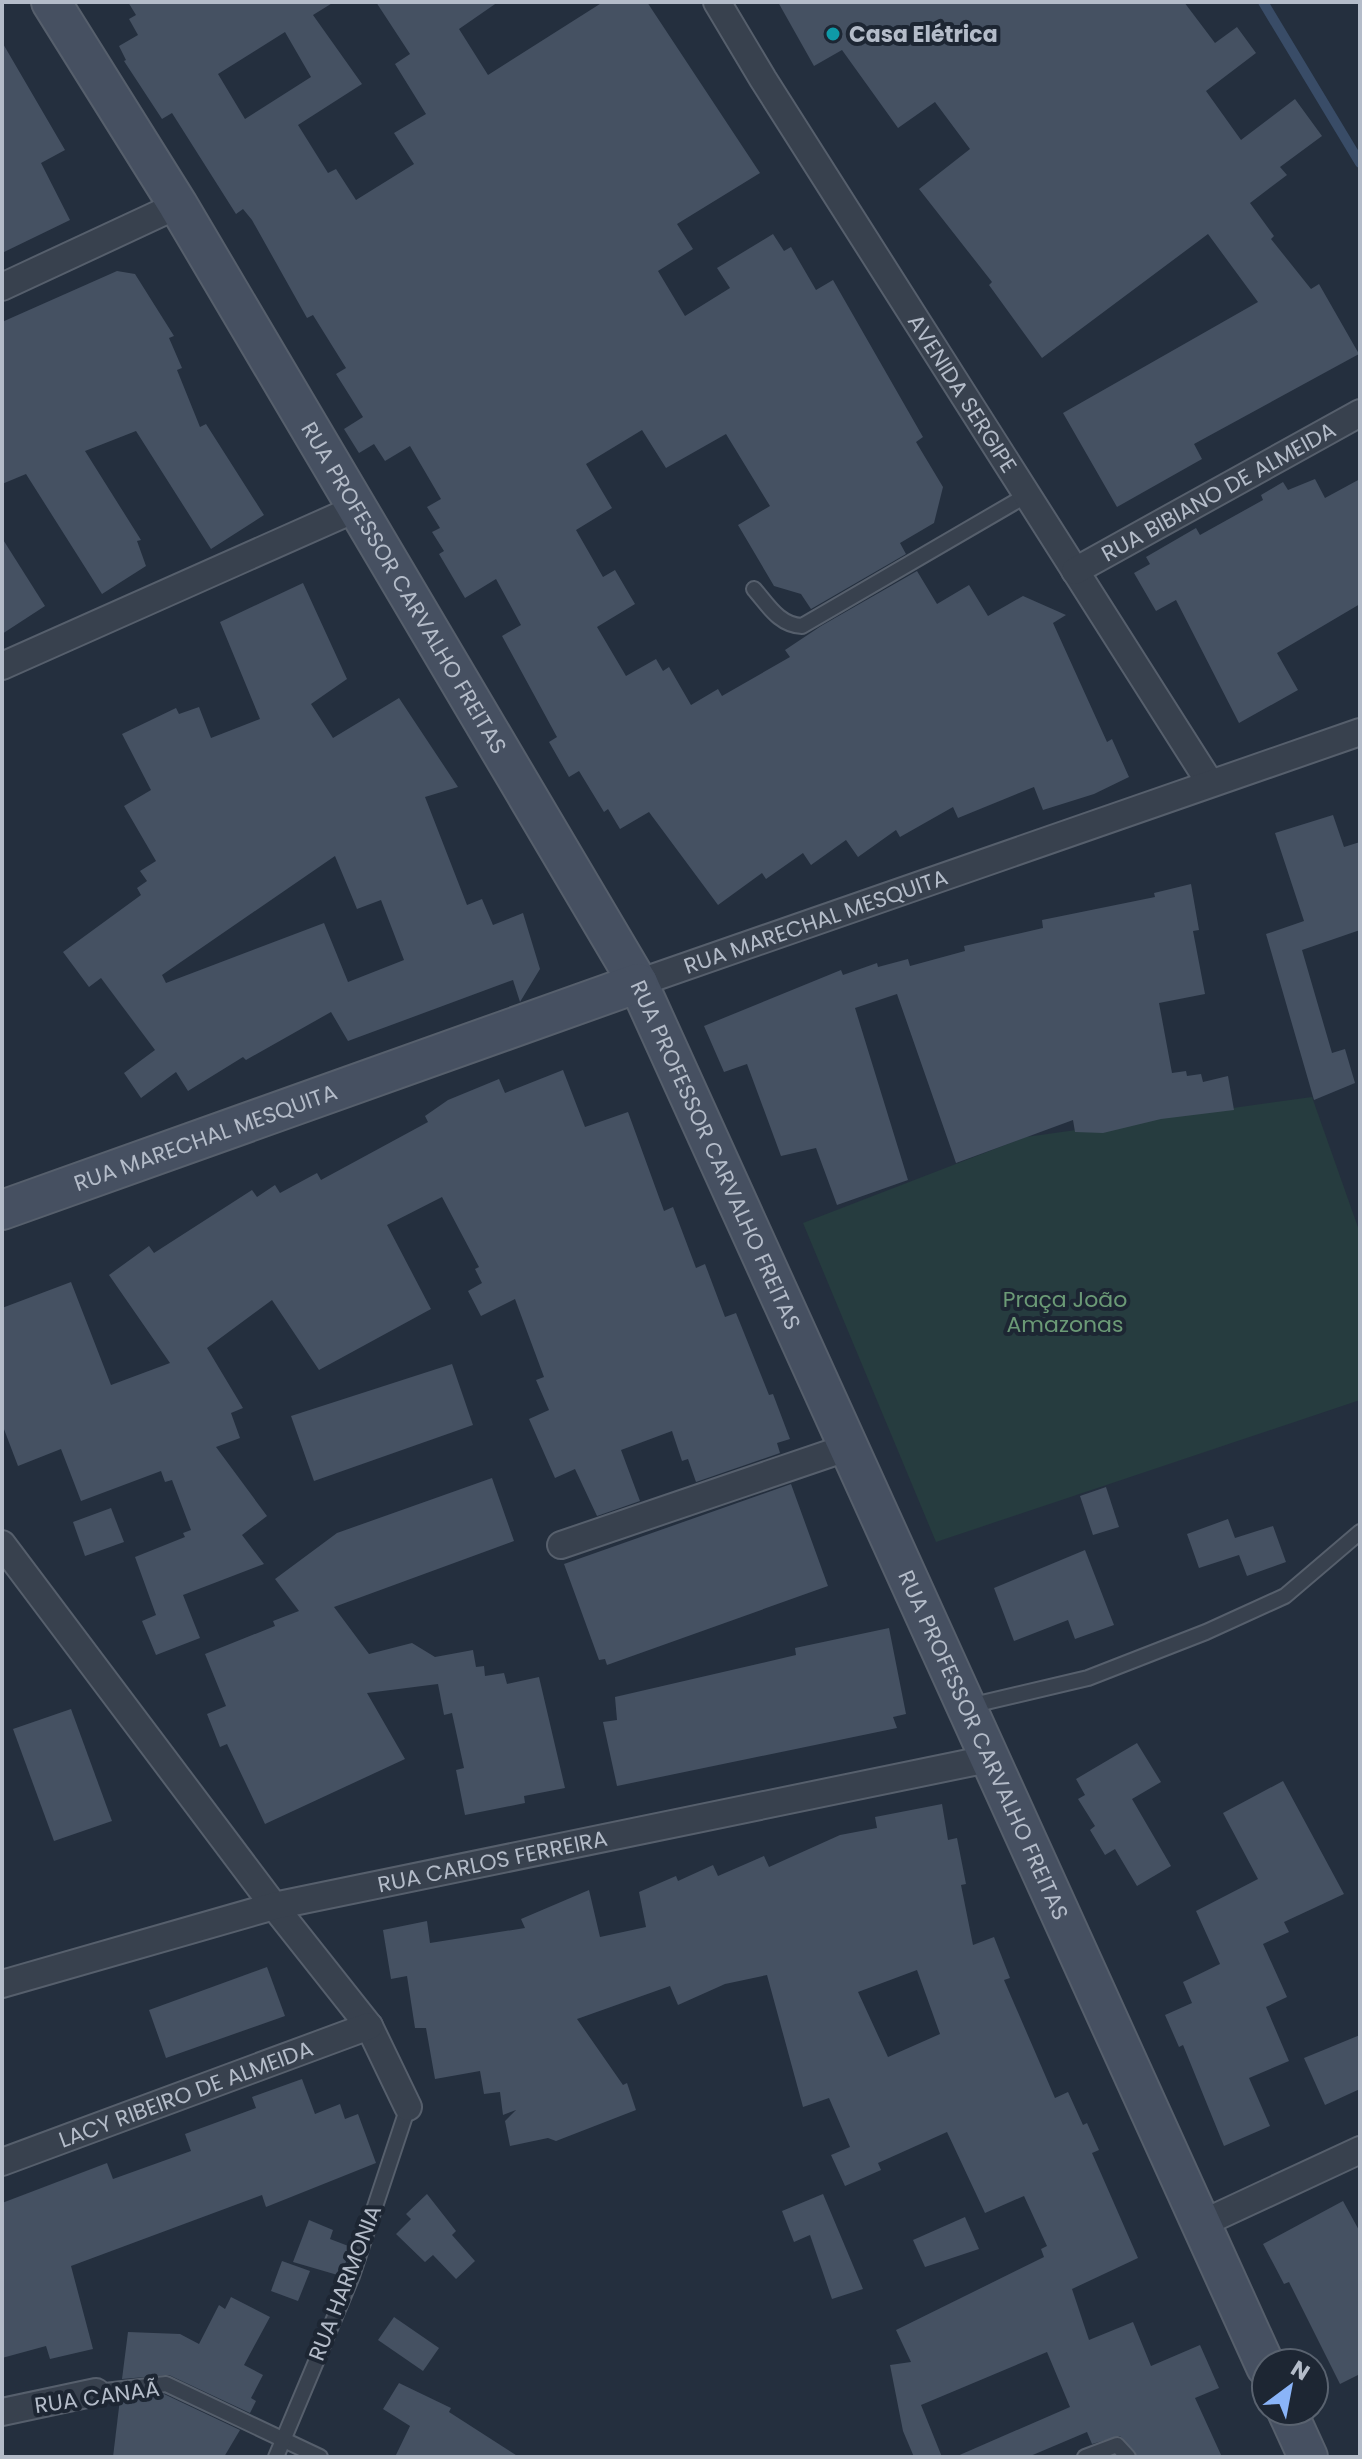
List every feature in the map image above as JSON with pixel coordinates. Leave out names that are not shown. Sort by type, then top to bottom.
[{"type":"street","name":"RUA PROFESSOR CARVALHO FREITAS","points":[[51,2],[178,205],[638,983],[764,1254],[846,1448],[1257,2347]]},
{"type":"street","name":"AVENIDA SERGIPE","points":[[717,2],[1210,783]]},
{"type":"street","points":[[2,287],[178,205]]},
{"type":"street","name":"RUA BIBIANO DE ALMEIDA","points":[[1075,571],[1360,413]]},
{"type":"street","points":[[2,666],[357,508]]},
{"type":"street","name":"RUA MARECHAL MESQUITA","points":[[2,1210],[638,983],[1360,732]]},
{"type":"street","points":[[561,1545],[846,1448]]},
{"type":"street","points":[[2,1544],[274,1906],[369,2026],[408,2107]]},
{"type":"street","name":"RUA CARLOS FERREIRA","points":[[2,1984],[274,1906],[988,1759]]},
{"type":"street","name":"LACY RIBEIRO DE ALMEIDA","points":[[2,2162],[369,2026]]},
{"type":"street","points":[[1201,2224],[1360,2150]]},
{"type":"street","name":"RUA CANAÃ","points":[[2,2412],[96,2392]]},
{"type":"street","points":[[1294,2427],[1308,2457]]},
{"type":"lane","points":[[754,589],[779,619],[802,626],[1027,495]]},
{"type":"lane","points":[[965,1707],[1088,1678],[1206,1632],[1285,1596],[1360,1532]]},
{"type":"lane","name":"RUA HARMONIA","points":[[276,2457],[352,2276],[408,2107]]},
{"type":"lane","name":"RUA CANAÃ","points":[[96,2392],[166,2384],[284,2437],[320,2457]]},
{"type":"lane","points":[[1085,2457],[1117,2445],[1128,2457]]},
{"type":"green space","name":"Praça João Amazonas","points":[[1312,1097],[1360,1233],[1360,1400],[936,1542],[803,1223],[1026,1137]]},
{"type":"building","points":[[128,2],[334,2],[313,15],[362,84],[298,125],[328,173],[336,169],[356,200],[414,164],[394,133],[426,114],[395,64],[410,54],[376,2],[498,2],[459,29],[488,75],[603,2],[647,2],[760,173],[677,224],[693,249],[658,271],[685,316],[730,288],[717,268],[773,234],[784,251],[791,247],[816,290],[833,280],[923,437],[916,442],[943,487],[934,523],[900,543],[906,554],[811,609],[801,594],[774,586],[738,525],[770,506],[726,434],[666,468],[642,430],[586,464],[612,508],[576,530],[603,577],[615,570],[635,604],[597,627],[626,676],[656,659],[663,671],[669,667],[691,705],[718,689],[722,696],[790,657],[785,650],[821,626],[917,571],[937,604],[969,585],[988,616],[1023,596],[1066,615],[1053,623],[1107,742],[1112,739],[1129,777],[1094,794],[1043,810],[1034,787],[958,818],[953,807],[900,837],[896,830],[858,857],[846,840],[811,865],[803,853],[766,879],[762,873],[718,905],[649,812],[620,829],[608,809],[604,812],[579,771],[569,777],[549,742],[557,737],[502,636],[521,625],[496,579],[465,598],[439,554],[444,551],[432,532],[440,528],[427,507],[441,499],[410,446],[385,461],[374,444],[359,453],[344,429],[363,417],[336,374],[346,368],[313,315],[307,318],[252,220],[243,209],[236,214],[172,113],[162,119],[124,61],[119,46],[138,35],[129,19],[136,15]],"holes":[[[285,32],[311,77],[245,119],[218,74]]]},
{"type":"building","points":[[778,2],[1184,2],[1215,43],[1237,27],[1256,53],[1206,91],[1241,140],[1295,99],[1322,136],[1280,167],[1287,175],[1250,203],[1274,236],[1271,239],[1311,289],[1319,284],[1359,354],[1194,444],[1202,459],[1117,507],[1063,413],[1258,302],[1208,234],[1042,358],[989,285],[992,282],[919,189],[970,149],[935,102],[898,128],[842,50],[814,66]]},
{"type":"building","points":[[2,42],[65,150],[41,163],[70,220],[2,253]]},
{"type":"building","points":[[117,271],[135,274],[174,336],[169,338],[182,368],[177,370],[200,427],[206,424],[264,515],[211,549],[136,431],[85,451],[141,540],[137,541],[146,566],[102,594],[26,474],[2,484],[2,322]]},
{"type":"building","points":[[1315,479],[1325,498],[1360,479],[1360,604],[1277,653],[1298,690],[1239,723],[1176,600],[1156,611],[1134,573],[1150,564],[1146,557],[1196,528],[1200,535],[1263,500],[1261,495],[1283,482],[1288,490]]},
{"type":"building","points":[[2,538],[45,606],[2,634]]},
{"type":"building","points":[[303,583],[347,679],[311,704],[333,738],[399,698],[458,787],[425,797],[467,905],[482,899],[493,925],[523,913],[540,969],[520,1002],[513,980],[348,1041],[331,1012],[246,1060],[243,1057],[188,1091],[176,1072],[141,1098],[124,1073],[155,1050],[101,978],[89,987],[63,952],[141,895],[137,888],[147,881],[140,871],[156,861],[124,806],[151,790],[122,734],[176,708],[179,714],[199,707],[211,738],[260,719],[220,622]],"holes":[[[335,856],[357,909],[381,900],[404,960],[348,982],[324,923],[166,983],[162,975]]]},
{"type":"building","points":[[1333,815],[1344,847],[1360,842],[1360,930],[1302,950],[1332,1053],[1345,1049],[1355,1083],[1314,1100],[1266,934],[1304,921],[1275,833]]},
{"type":"building","points":[[1191,884],[1199,930],[1193,931],[1205,994],[1159,1003],[1172,1073],[1186,1071],[1187,1076],[1201,1074],[1203,1082],[1228,1076],[1234,1110],[1161,1119],[1103,1133],[1075,1132],[1073,1120],[956,1163],[897,994],[855,1008],[908,1180],[837,1205],[816,1148],[781,1156],[747,1064],[724,1072],[704,1026],[841,970],[843,975],[877,963],[878,967],[908,959],[910,966],[965,951],[964,946],[1043,928],[1042,920],[1155,897],[1154,893]]},
{"type":"building","points":[[563,1070],[585,1127],[628,1112],[664,1211],[673,1207],[696,1268],[705,1264],[725,1317],[736,1313],[790,1439],[777,1443],[780,1453],[696,1482],[688,1459],[682,1461],[672,1431],[621,1450],[640,1501],[597,1516],[575,1469],[555,1478],[529,1419],[549,1410],[536,1380],[544,1377],[515,1299],[481,1316],[468,1291],[482,1283],[475,1269],[479,1267],[442,1197],[387,1225],[431,1309],[319,1370],[272,1300],[207,1348],[243,1408],[231,1413],[240,1438],[216,1447],[267,1516],[242,1535],[264,1564],[183,1595],[200,1638],[156,1655],[142,1621],[156,1615],[135,1557],[185,1537],[183,1533],[191,1530],[172,1480],[165,1482],[161,1471],[81,1501],[61,1449],[18,1466],[2,1424],[2,1308],[71,1282],[111,1385],[170,1363],[109,1275],[149,1246],[154,1253],[252,1190],[257,1197],[275,1185],[280,1193],[317,1173],[321,1180],[428,1122],[425,1116],[448,1100],[499,1079],[505,1093]]},
{"type":"building","points":[[452,1364],[473,1425],[314,1481],[291,1416]]},
{"type":"building","points":[[492,1478],[514,1541],[334,1607],[369,1654],[412,1643],[435,1657],[473,1650],[476,1667],[484,1666],[485,1676],[504,1673],[507,1684],[539,1677],[565,1788],[524,1796],[525,1803],[465,1815],[456,1770],[464,1768],[452,1713],[444,1715],[438,1684],[367,1693],[405,1759],[265,1824],[227,1744],[220,1747],[207,1714],[226,1706],[205,1654],[275,1626],[273,1621],[299,1611],[275,1579],[337,1533]]},
{"type":"building","points":[[791,1484],[828,1586],[607,1665],[605,1659],[599,1660],[564,1564]]},
{"type":"building","points":[[1106,1487],[1119,1527],[1093,1535],[1080,1496]]},
{"type":"building","points":[[111,1508],[124,1542],[85,1556],[73,1522]]},
{"type":"building","points":[[1228,1519],[1235,1538],[1273,1526],[1286,1562],[1247,1576],[1239,1555],[1199,1568],[1187,1534]]},
{"type":"building","points":[[1085,1550],[1114,1625],[1075,1639],[1068,1620],[1014,1641],[994,1588]]},
{"type":"building","points":[[889,1628],[906,1714],[893,1717],[897,1728],[617,1786],[603,1722],[617,1720],[615,1697],[796,1655],[795,1648]]},
{"type":"building","points":[[71,1709],[112,1821],[54,1841],[13,1729]]},
{"type":"building","points":[[1137,1743],[1161,1782],[1132,1799],[1171,1866],[1137,1886],[1115,1849],[1105,1855],[1090,1830],[1095,1826],[1078,1799],[1085,1795],[1076,1779]]},
{"type":"building","points":[[1283,1781],[1344,1894],[1284,1922],[1289,1932],[1263,1944],[1287,1997],[1266,2007],[1289,2061],[1249,2078],[1270,2126],[1224,2146],[1183,2045],[1179,2047],[1165,2015],[1192,2003],[1183,1982],[1220,1964],[1196,1911],[1258,1879],[1223,1813]]},
{"type":"building","points":[[942,1804],[948,1840],[957,1838],[966,1884],[961,1885],[973,1945],[994,1937],[1010,1978],[1004,1980],[1055,2098],[1068,2092],[1083,2125],[1087,2123],[1099,2150],[1092,2153],[1138,2258],[1072,2289],[1089,2340],[1133,2322],[1151,2366],[1200,2345],[1219,2388],[1195,2398],[1222,2457],[1138,2457],[1120,2436],[1092,2444],[1087,2432],[1028,2457],[955,2457],[1070,2407],[1047,2352],[921,2405],[942,2457],[914,2457],[903,2431],[890,2365],[911,2362],[896,2330],[1044,2257],[1041,2249],[1047,2246],[1024,2196],[985,2213],[947,2132],[878,2163],[881,2170],[845,2186],[831,2155],[850,2147],[829,2098],[803,2107],[767,1975],[725,1984],[678,2005],[670,1986],[577,2019],[623,2085],[627,2083],[636,2110],[556,2141],[548,2138],[510,2146],[505,2121],[516,2110],[503,2115],[500,2092],[484,2094],[480,2071],[435,2079],[426,2028],[415,2028],[407,1976],[391,1979],[383,1930],[427,1921],[430,1943],[525,1928],[521,1919],[589,1890],[600,1937],[646,1927],[639,1892],[676,1876],[678,1881],[713,1865],[718,1876],[764,1856],[769,1867],[840,1835],[877,1828],[875,1817]],"holes":[[[917,1970],[940,2034],[888,2057],[858,1992]]]},
{"type":"building","points":[[267,1967],[285,2016],[166,2058],[149,2010]]},
{"type":"building","points":[[1360,2035],[1360,2089],[1325,2105],[1304,2058]]},
{"type":"building","points":[[302,2079],[315,2114],[340,2104],[345,2119],[358,2114],[376,2163],[266,2207],[262,2195],[71,2266],[93,2349],[50,2359],[46,2346],[2,2358],[2,2203],[107,2163],[113,2179],[191,2151],[185,2134],[256,2108],[252,2097]]},
{"type":"building","points":[[427,2194],[456,2231],[452,2235],[475,2261],[456,2279],[433,2255],[425,2262],[396,2234],[411,2219],[406,2214]]},
{"type":"building","points":[[823,2194],[863,2289],[832,2299],[810,2235],[794,2242],[782,2211]]},
{"type":"building","points":[[1343,2201],[1360,2232],[1360,2374],[1340,2384],[1330,2364],[1330,2347],[1322,2347],[1289,2282],[1284,2284],[1263,2244]]},
{"type":"building","points":[[965,2217],[979,2249],[925,2267],[913,2240]]},
{"type":"building","points":[[309,2220],[333,2230],[330,2239],[351,2247],[341,2276],[293,2262]]},
{"type":"building","points":[[282,2261],[310,2271],[298,2301],[271,2291]]},
{"type":"building","points":[[231,2297],[270,2317],[244,2365],[263,2375],[251,2398],[256,2401],[250,2413],[169,2375],[122,2379],[128,2332],[180,2334],[199,2344],[219,2305],[225,2309]]},
{"type":"building","points":[[394,2317],[439,2348],[423,2371],[378,2340]]},
{"type":"building","points":[[399,2383],[451,2408],[449,2412],[519,2457],[395,2457],[410,2426],[383,2409]]},
{"type":"building","points":[[164,2394],[240,2430],[224,2457],[113,2457],[120,2399]]},
{"type":"waterway","points":[[1263,2],[1360,163]]},
{"type":"place","name":"Casa Elétrica","points":[[833,34]]}]
